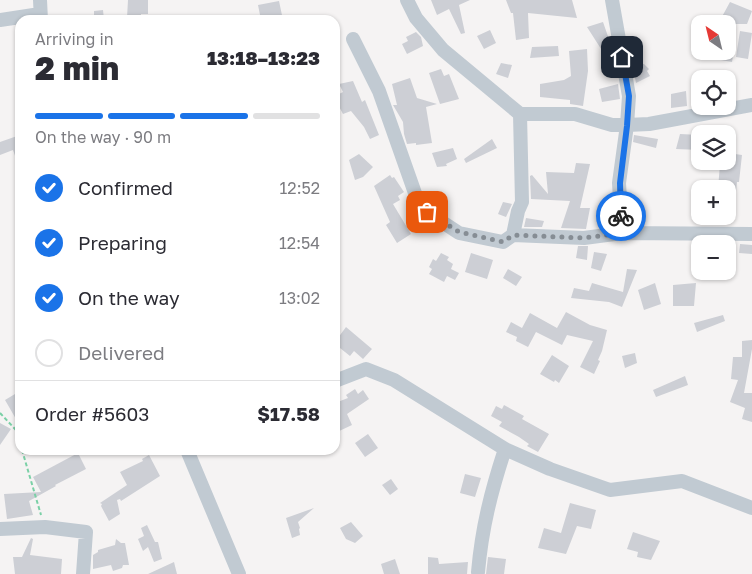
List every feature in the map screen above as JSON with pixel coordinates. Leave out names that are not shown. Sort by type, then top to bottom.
[{"type":"street","points":[[40,0],[41,15]]},
{"type":"street","points":[[407,0],[416,18],[443,50],[520,114],[575,114],[612,125],[627,126],[649,124],[752,105]]},
{"type":"street","points":[[612,0],[629,96],[620,183],[622,233]]},
{"type":"street","points":[[0,20],[15,19]]},
{"type":"street","points":[[353,39],[379,91],[416,196],[427,212],[459,232],[503,242],[513,235],[584,238],[622,233],[752,234]]},
{"type":"street","points":[[513,235],[522,202],[520,114]]},
{"type":"street","points":[[340,380],[366,369],[394,380],[505,450],[550,470],[610,490],[682,481],[752,508]]},
{"type":"street","points":[[478,572],[481,541],[489,501],[505,450]]},
{"type":"street","points":[[189,455],[239,574]]},
{"type":"street","points":[[0,528],[44,527],[86,532],[83,574]]},
{"type":"path","points":[[0,413],[15,429]]},
{"type":"path","points":[[23,455],[44,527]]},
{"type":"building","points":[[128,0],[148,0],[148,14],[127,15]]},
{"type":"building","points":[[431,0],[470,0],[459,5],[465,33],[461,34],[449,9],[437,15]]},
{"type":"building","points":[[506,0],[572,0],[577,18],[528,13],[529,38],[516,40],[513,13],[511,13]]},
{"type":"building","points":[[279,1],[282,15],[260,15],[258,5]]},
{"type":"building","points":[[730,2],[752,11],[747,24],[736,24],[736,15],[723,15]]},
{"type":"building","points":[[103,10],[104,15],[94,15],[94,11]]},
{"type":"building","points":[[603,22],[612,48],[603,52],[587,27]]},
{"type":"building","points":[[490,30],[496,43],[484,49],[477,36]]},
{"type":"building","points":[[740,31],[752,33],[748,59],[736,57]]},
{"type":"building","points":[[416,32],[421,37],[423,46],[407,54],[402,44],[408,41],[406,37]]},
{"type":"building","points":[[558,46],[559,56],[530,58],[532,47]]},
{"type":"building","points":[[587,49],[588,71],[583,106],[570,104],[570,100],[540,97],[540,84],[564,80],[571,76],[569,51]]},
{"type":"building","points":[[501,63],[512,65],[508,78],[496,74]]},
{"type":"building","points":[[635,63],[644,64],[649,69],[647,71],[650,76],[636,83],[633,68]]},
{"type":"building","points":[[441,69],[444,76],[449,74],[459,99],[440,104],[429,73]]},
{"type":"building","points":[[410,78],[417,98],[437,104],[426,107],[432,143],[407,144],[403,122],[393,105],[397,105],[392,84]]},
{"type":"building","points":[[353,81],[362,102],[365,100],[379,135],[370,139],[364,127],[351,111],[343,114],[340,108],[340,94],[343,92],[340,84]]},
{"type":"building","points":[[618,84],[620,99],[602,102],[599,89]]},
{"type":"building","points":[[686,91],[687,106],[671,108],[671,94]]},
{"type":"building","points":[[680,134],[691,135],[691,150],[676,149]]},
{"type":"building","points":[[634,135],[658,139],[656,148],[633,142]]},
{"type":"building","points":[[15,137],[15,156],[13,150],[0,155],[0,142]]},
{"type":"building","points":[[492,139],[497,148],[466,163],[464,159]]},
{"type":"building","points":[[453,148],[457,159],[446,164],[447,166],[437,167],[432,153]]},
{"type":"building","points":[[359,154],[373,167],[363,177],[355,180],[349,160]]},
{"type":"building","points":[[736,154],[742,155],[736,192],[736,180],[719,180],[720,170],[736,170]]},
{"type":"building","points":[[576,163],[590,164],[580,208],[590,208],[586,229],[561,228],[570,201],[531,199],[530,176],[532,175],[548,194],[546,172],[574,173]]},
{"type":"building","points":[[390,175],[392,178],[394,177],[404,192],[398,196],[400,200],[393,204],[411,234],[397,243],[386,225],[390,222],[374,186]]},
{"type":"building","points":[[503,202],[512,204],[506,217],[498,214]]},
{"type":"building","points":[[526,218],[544,221],[542,227],[524,227]]},
{"type":"building","points":[[740,244],[752,245],[752,254],[739,253]]},
{"type":"building","points":[[578,246],[588,246],[587,260],[576,258]]},
{"type":"building","points":[[594,252],[607,254],[601,271],[591,268]]},
{"type":"building","points":[[441,253],[449,257],[447,260],[453,264],[451,269],[459,273],[455,280],[447,276],[444,282],[429,274],[432,269],[429,267],[433,259],[436,261]]},
{"type":"building","points":[[471,253],[493,260],[487,279],[465,272]]},
{"type":"building","points":[[508,269],[522,277],[516,286],[503,278]]},
{"type":"building","points":[[627,269],[637,270],[622,307],[609,302],[571,298],[574,288],[589,291],[592,283],[623,292]]},
{"type":"building","points":[[655,283],[661,304],[644,310],[638,290]]},
{"type":"building","points":[[696,283],[694,306],[673,306],[673,285]]},
{"type":"building","points":[[566,312],[590,325],[607,330],[598,360],[600,361],[594,374],[580,367],[593,341],[567,335],[562,345],[536,332],[528,347],[516,341],[517,337],[506,332],[511,322],[522,328],[530,313],[557,328]]},
{"type":"building","points":[[723,315],[725,321],[697,332],[694,323]]},
{"type":"building","points":[[346,327],[372,349],[363,359],[354,351],[350,356],[340,348],[340,335]]},
{"type":"building","points":[[752,340],[744,393],[752,393],[752,422],[742,419],[745,408],[730,402],[738,380],[731,379],[733,357],[742,357],[742,341]]},
{"type":"building","points":[[635,353],[637,363],[625,368],[622,356]]},
{"type":"building","points":[[552,355],[569,366],[559,383],[540,374]]},
{"type":"building","points":[[685,376],[688,385],[656,397],[653,390]]},
{"type":"building","points":[[355,389],[358,394],[363,390],[369,399],[347,414],[352,425],[340,431],[340,401],[348,398],[346,395]]},
{"type":"building","points":[[15,394],[15,417],[5,400]]},
{"type":"building","points":[[504,405],[524,416],[522,419],[549,434],[538,452],[527,446],[529,444],[519,437],[499,426],[502,422],[491,416],[496,406],[502,409]]},
{"type":"building","points":[[0,423],[11,429],[0,445]]},
{"type":"building","points":[[368,434],[378,448],[365,457],[355,443]]},
{"type":"building","points":[[74,455],[79,455],[86,469],[29,501],[33,515],[7,519],[4,494],[41,492],[33,477]]},
{"type":"building","points":[[149,455],[160,476],[121,501],[120,499],[117,500],[120,514],[109,521],[100,503],[127,485],[120,472],[143,461],[142,459]]},
{"type":"building","points":[[465,474],[481,478],[475,497],[460,493]]},
{"type":"building","points":[[391,479],[398,489],[390,495],[382,485]]},
{"type":"building","points":[[570,503],[596,510],[591,529],[577,526],[566,554],[538,548],[544,528],[561,533]]},
{"type":"building","points":[[314,508],[298,522],[300,535],[292,538],[286,518]]},
{"type":"building","points":[[351,522],[363,536],[355,543],[346,539],[340,528]]},
{"type":"building","points":[[147,525],[155,542],[158,542],[162,559],[154,562],[148,547],[143,551],[138,539],[144,536],[141,528]]},
{"type":"building","points":[[633,532],[660,541],[651,560],[637,557],[638,552],[627,549]]},
{"type":"building","points":[[31,538],[33,539],[30,555],[62,559],[61,574],[15,574],[13,557],[22,557]]},
{"type":"building","points":[[116,539],[121,543],[125,543],[129,565],[123,565],[122,568],[113,571],[111,565],[93,569],[93,555],[98,550],[115,545]]},
{"type":"building","points":[[428,557],[438,558],[439,564],[468,562],[467,574],[428,574]]},
{"type":"building","points":[[488,557],[506,559],[504,574],[486,574]]},
{"type":"building","points":[[395,559],[400,574],[384,574],[381,564]]},
{"type":"building","points":[[174,562],[177,574],[148,574]]},
{"type":"way so far","points":[[427,212],[459,232],[503,242],[513,235],[584,238],[622,233],[621,216]]},
{"type":"route","points":[[621,216],[620,183],[629,96],[622,57]]}]
